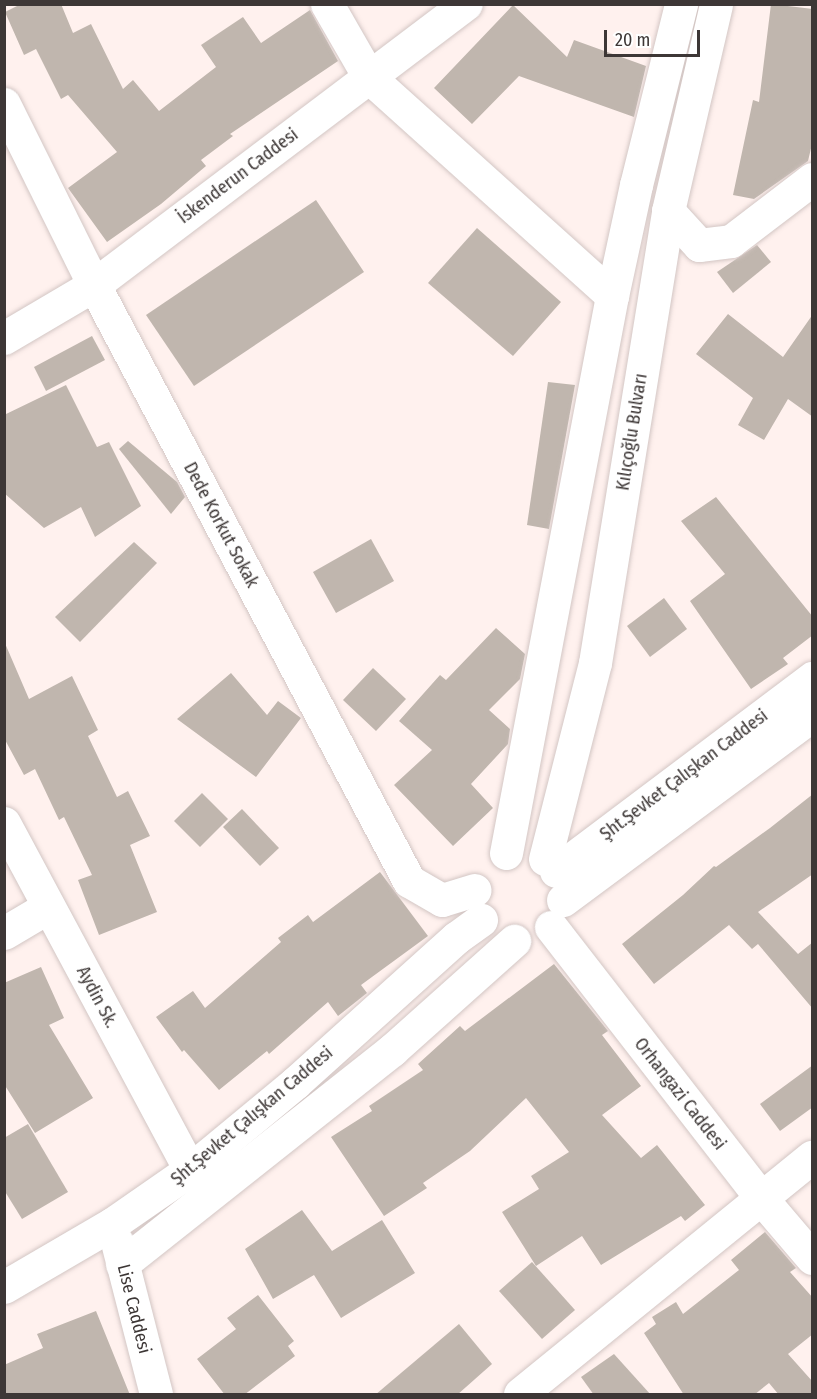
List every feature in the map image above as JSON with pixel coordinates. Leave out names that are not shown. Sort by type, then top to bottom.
[{"type":"street","points":[[327,4],[369,76],[612,296]]},
{"type":"street","name":"İskenderun Caddesi","points":[[4,338],[94,285],[466,4]]},
{"type":"street","points":[[554,889],[520,851],[506,853],[612,296],[636,185],[681,4]]},
{"type":"street","name":"Kılıçoğlu Bulvarı","points":[[554,889],[595,663],[668,211],[716,4]]},
{"type":"street","name":"Dede Korkut Sokak","points":[[4,104],[94,285],[409,881],[442,900],[478,905]]},
{"type":"street","points":[[668,211],[699,245],[731,241],[813,179]]},
{"type":"street","name":"Şht.Şevket Çalışkan Caddesi","points":[[514,940],[540,935],[554,889],[813,678]]},
{"type":"street","name":"Şht.Şevket Çalışkan Caddesi","points":[[554,889],[813,716]]},
{"type":"street","name":"Aydin Sk.","points":[[4,823],[190,1170]]},
{"type":"street","name":"Şht.Şevket Çalışkan Caddesi","points":[[4,1287],[112,1224],[190,1170],[294,1083],[456,938],[478,905],[485,867],[506,853]]},
{"type":"street","name":"Orhangazi Caddesi","points":[[554,889],[761,1198],[813,1258]]},
{"type":"street","points":[[123,1264],[392,1050],[514,940],[490,930],[478,905]]},
{"type":"street","points":[[4,933],[48,907]]},
{"type":"street","points":[[520,1395],[813,1157]]},
{"type":"street","name":"Lise Caddesi","points":[[112,1224],[156,1395]]},
{"type":"building","points":[[21,4],[61,4],[73,33],[91,24],[123,89],[133,80],[159,111],[216,67],[201,45],[243,17],[261,43],[310,10],[338,61],[230,134],[233,136],[201,160],[206,166],[161,204],[107,242],[68,188],[117,152],[68,95],[61,99],[36,49],[24,55],[5,12]]},
{"type":"building","points":[[771,4],[813,9],[813,140],[808,161],[754,199],[733,195],[753,100],[759,102]]},
{"type":"building","points":[[513,5],[567,57],[574,40],[646,66],[634,117],[519,76],[472,124],[434,88]]},
{"type":"building","points":[[316,200],[364,272],[194,386],[146,315]]},
{"type":"building","points":[[477,228],[561,302],[513,356],[428,283]]},
{"type":"building","points":[[757,245],[771,262],[733,293],[717,272]]},
{"type":"building","points":[[728,314],[783,357],[813,314],[813,417],[788,399],[764,440],[738,425],[753,398],[696,354]]},
{"type":"building","points":[[92,336],[105,360],[46,391],[34,367]]},
{"type":"building","points":[[548,382],[575,385],[549,529],[527,525]]},
{"type":"building","points":[[66,385],[97,447],[109,442],[141,506],[95,537],[81,507],[44,528],[4,493],[4,415]]},
{"type":"building","points":[[128,441],[177,482],[185,497],[171,514],[119,449]]},
{"type":"building","points":[[716,497],[813,617],[813,635],[783,658],[788,664],[751,689],[690,601],[725,574],[681,521]]},
{"type":"building","points":[[371,539],[394,581],[336,613],[313,572]]},
{"type":"building","points":[[134,542],[157,563],[80,642],[55,617]]},
{"type":"building","points":[[664,598],[687,629],[650,657],[627,626]]},
{"type":"building","points":[[496,628],[525,654],[520,679],[489,710],[510,729],[508,744],[471,784],[493,808],[453,846],[394,785],[432,750],[399,721],[440,675],[446,680]]},
{"type":"building","points":[[4,641],[29,699],[72,676],[98,730],[88,736],[117,797],[128,791],[150,836],[130,845],[157,912],[99,935],[78,880],[92,875],[64,817],[59,820],[35,769],[24,775],[4,738]]},
{"type":"building","points":[[373,668],[406,699],[376,731],[343,700]]},
{"type":"building","points":[[231,673],[267,715],[278,701],[301,718],[256,777],[177,719]]},
{"type":"building","points":[[202,793],[228,819],[200,847],[174,821]]},
{"type":"building","points":[[813,794],[813,874],[758,912],[798,954],[813,942],[813,1009],[758,944],[752,949],[729,925],[654,984],[622,944],[683,895],[714,866],[716,867],[770,828]]},
{"type":"building","points":[[242,809],[279,848],[260,866],[223,827]]},
{"type":"building","points":[[380,872],[428,936],[361,985],[367,993],[338,1016],[328,1002],[269,1054],[267,1051],[219,1090],[184,1050],[182,1052],[156,1017],[193,991],[205,1008],[281,942],[278,938],[308,915],[313,922]]},
{"type":"building","points":[[554,964],[608,1031],[602,1035],[641,1086],[602,1115],[641,1158],[657,1145],[705,1205],[685,1221],[681,1216],[601,1265],[582,1236],[536,1266],[502,1212],[539,1189],[531,1176],[569,1152],[526,1098],[470,1151],[423,1183],[427,1188],[384,1216],[331,1137],[372,1111],[369,1106],[423,1070],[418,1064],[460,1026],[465,1031]]},
{"type":"building","points":[[41,967],[64,1018],[49,1025],[93,1098],[35,1133],[4,1084],[4,983]]},
{"type":"building","points":[[813,1065],[813,1107],[780,1131],[760,1104]]},
{"type":"building","points":[[28,1124],[68,1192],[22,1219],[4,1190],[4,1138]]},
{"type":"building","points":[[302,1210],[332,1251],[382,1220],[415,1273],[341,1318],[314,1275],[273,1299],[245,1249]]},
{"type":"building","points":[[765,1232],[796,1268],[790,1272],[813,1298],[813,1334],[788,1354],[813,1382],[813,1395],[779,1395],[769,1383],[754,1395],[684,1395],[644,1333],[656,1324],[652,1317],[676,1302],[683,1314],[739,1270],[731,1260]]},
{"type":"building","points":[[532,1262],[575,1310],[542,1339],[499,1291]]},
{"type":"building","points":[[258,1295],[294,1341],[288,1346],[295,1356],[244,1395],[225,1395],[197,1359],[236,1329],[227,1318]]},
{"type":"building","points":[[96,1311],[130,1395],[4,1395],[4,1365],[43,1348],[37,1334]]},
{"type":"building","points":[[459,1324],[492,1364],[457,1395],[375,1395]]},
{"type":"building","points":[[614,1354],[651,1395],[594,1395],[581,1377]]}]
